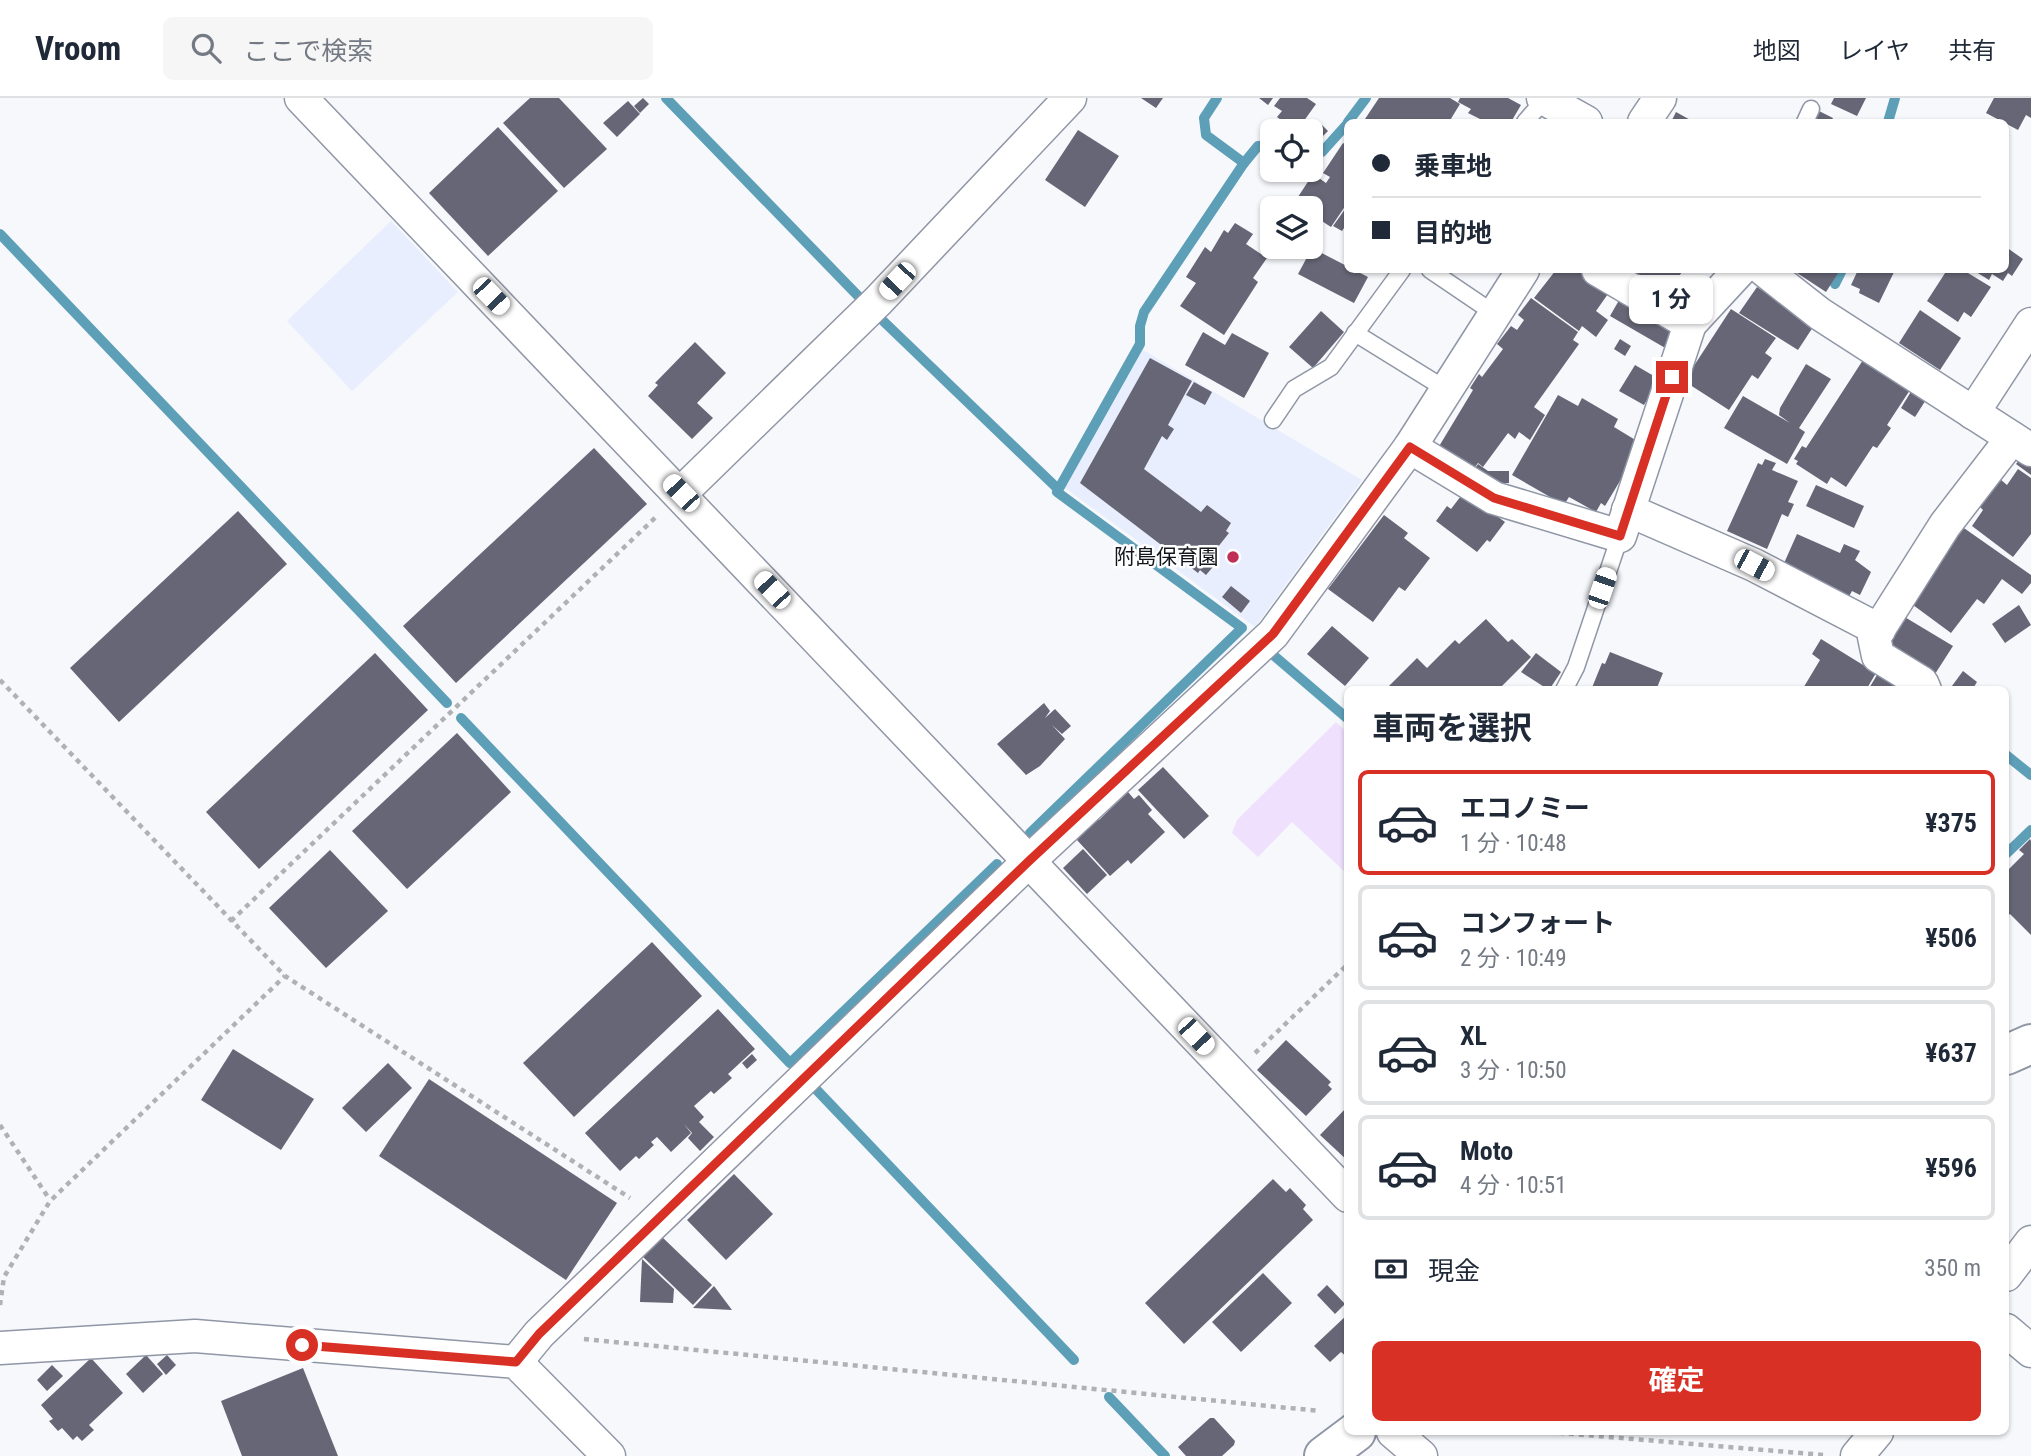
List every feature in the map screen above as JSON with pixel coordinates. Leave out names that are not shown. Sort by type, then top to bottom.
[{"type":"main road","points":[[2009,1054],[2031,1044]]},
{"type":"main road","points":[[1324,1456],[1344,1424]]},
{"type":"street","points":[[301,98],[681,493],[1344,1192]]},
{"type":"street","points":[[681,493],[878,301],[1070,98]]},
{"type":"street","points":[[1544,98],[1581,119]]},
{"type":"street","points":[[1646,119],[1660,98]]},
{"type":"street","points":[[516,1362],[539,1334],[1029,861],[1273,634],[1410,447],[1521,273]]},
{"type":"street","points":[[1603,273],[1690,324]]},
{"type":"street","points":[[1624,523],[1690,324],[1737,273]]},
{"type":"street","points":[[1768,273],[1820,314],[2022,444],[1945,525],[1874,637],[1878,656],[1923,686]]},
{"type":"street","points":[[1973,413],[2031,324]]},
{"type":"street","points":[[1410,447],[1494,498],[1624,523],[1754,565],[1879,630]]},
{"type":"street","points":[[2009,1271],[2031,1242]]},
{"type":"street","points":[[2009,1333],[2031,1351]]},
{"type":"street","points":[[0,1348],[195,1336],[516,1362],[609,1456]]},
{"type":"street","points":[[1396,1435],[1421,1456]]},
{"type":"street","points":[[1857,1456],[1874,1435]]},
{"type":"lane","points":[[1527,119],[1544,98]]},
{"type":"lane","points":[[1273,420],[1294,389],[1331,367],[1400,273]]},
{"type":"lane","points":[[1434,273],[1495,314]]},
{"type":"lane","points":[[1355,333],[1447,390]]},
{"type":"lane","points":[[1566,686],[1576,667],[1624,523]]},
{"type":"path","points":[[231,921],[681,493]]},
{"type":"path","points":[[0,680],[285,976],[660,1218]]},
{"type":"path","points":[[1233,1075],[1344,968]]},
{"type":"path","points":[[0,1305],[4,1277],[50,1200],[285,976]]},
{"type":"path","points":[[0,1125],[50,1200]]},
{"type":"path","points":[[539,1334],[1344,1422]]},
{"type":"path","points":[[1585,1435],[1834,1456]]},
{"type":"shaded area","points":[[391,221],[458,292],[352,391],[287,321]]},
{"type":"shaded area","name":"附島保育園","points":[[1143,350],[1362,480],[1255,627],[1065,488]]},
{"type":"shaded area","points":[[1336,722],[1344,729],[1344,871],[1292,822],[1258,857],[1232,833],[1237,820]]},
{"type":"building","points":[[530,98],[559,98],[607,149],[564,188],[503,123]]},
{"type":"building","points":[[643,98],[649,104],[640,113],[634,106]]},
{"type":"building","points":[[1141,98],[1163,98],[1156,108]]},
{"type":"building","points":[[1259,98],[1273,98],[1268,105]]},
{"type":"building","points":[[1280,98],[1307,98],[1316,104],[1305,119],[1280,119],[1277,117],[1282,111],[1274,106]]},
{"type":"building","points":[[1379,98],[1450,98],[1460,104],[1451,119],[1365,119]]},
{"type":"building","points":[[1460,98],[1508,98],[1521,105],[1513,119],[1480,119],[1468,113],[1471,109],[1458,102]]},
{"type":"building","points":[[1834,98],[1866,98],[1857,116],[1831,104]]},
{"type":"building","points":[[1994,98],[2031,98],[2031,118],[2026,115],[2018,130],[2009,125],[2009,119],[1997,119],[1986,113]]},
{"type":"building","points":[[628,101],[640,114],[617,137],[603,123]]},
{"type":"building","points":[[1819,111],[1833,118],[1832,119],[1815,119]]},
{"type":"building","points":[[1676,112],[1689,119],[1672,119]]},
{"type":"building","points":[[498,127],[558,191],[488,256],[429,193]]},
{"type":"building","points":[[1078,130],[1119,156],[1085,207],[1045,180]]},
{"type":"building","points":[[1343,143],[1344,208],[1331,227],[1323,222],[1323,196],[1299,196],[1308,182],[1326,183],[1330,177],[1323,173]]},
{"type":"building","points":[[1344,211],[1342,231],[1333,226]]},
{"type":"building","points":[[1235,223],[1253,234],[1246,244],[1260,253],[1260,259],[1266,259],[1253,278],[1258,282],[1224,335],[1180,306],[1196,283],[1186,277],[1205,247],[1211,252],[1224,230],[1228,233]]},
{"type":"building","points":[[2009,249],[2023,259],[2012,276],[2008,273]]},
{"type":"building","points":[[1323,254],[1344,265],[1344,273],[1360,273],[1368,277],[1354,303],[1298,274],[1306,259],[1323,259]]},
{"type":"building","points":[[1554,273],[1584,273],[1610,291],[1596,311],[1608,320],[1596,337],[1582,326],[1579,331],[1534,298]]},
{"type":"building","points":[[1624,273],[1681,273],[1666,297]]},
{"type":"building","points":[[1797,273],[1838,273],[1826,292]]},
{"type":"building","points":[[1857,273],[1894,273],[1879,303],[1859,293],[1860,289],[1851,285]]},
{"type":"building","points":[[1945,273],[1968,273],[1991,287],[1971,317],[1964,312],[1958,322],[1927,301]]},
{"type":"building","points":[[1978,273],[2008,273],[2003,281],[1992,274],[1989,280]]},
{"type":"building","points":[[1757,287],[1815,324],[1798,350],[1739,313]]},
{"type":"building","points":[[1622,295],[1679,329],[1667,349],[1610,316]]},
{"type":"building","points":[[1531,298],[1578,332],[1573,340],[1579,344],[1534,407],[1545,415],[1530,440],[1519,432],[1515,439],[1508,433],[1483,467],[1478,463],[1471,472],[1438,448],[1473,390],[1470,388],[1479,374],[1482,377],[1503,349],[1497,344],[1511,326],[1517,330],[1524,320],[1518,315]]},
{"type":"building","points":[[1731,309],[1776,338],[1765,353],[1772,358],[1758,379],[1752,375],[1729,410],[1684,381]]},
{"type":"building","points":[[1920,310],[1961,338],[1940,370],[1899,343]]},
{"type":"building","points":[[1321,311],[1344,332],[1313,368],[1289,347]]},
{"type":"building","points":[[1203,332],[1225,345],[1232,333],[1269,353],[1244,398],[1185,365]]},
{"type":"building","points":[[1620,339],[1631,346],[1625,356],[1614,349]]},
{"type":"building","points":[[695,342],[726,373],[697,403],[713,418],[692,439],[648,396],[658,385],[655,383]]},
{"type":"building","points":[[1868,357],[1885,368],[1882,373],[1889,377],[1892,373],[1910,390],[1887,425],[1891,428],[1877,448],[1873,446],[1846,487],[1831,477],[1827,484],[1796,464],[1798,461],[1794,459],[1802,446],[1806,448],[1863,360]]},
{"type":"building","points":[[1150,358],[1192,381],[1168,425],[1174,429],[1167,440],[1162,436],[1144,469],[1201,512],[1207,505],[1231,523],[1226,531],[1229,533],[1210,557],[1217,562],[1206,575],[1200,570],[1198,573],[1080,483]]},
{"type":"building","points":[[1806,364],[1831,379],[1799,428],[1805,432],[1787,464],[1724,428],[1743,396],[1790,423],[1779,415],[1780,408]]},
{"type":"building","points":[[1635,365],[1659,379],[1644,405],[1619,391]]},
{"type":"building","points":[[1194,382],[1212,392],[1205,405],[1186,395]]},
{"type":"building","points":[[1915,385],[1929,395],[1915,417],[1901,408]]},
{"type":"building","points":[[1558,395],[1578,406],[1582,398],[1618,419],[1614,427],[1642,444],[1605,506],[1601,503],[1596,512],[1569,497],[1564,505],[1512,475]]},
{"type":"building","points":[[594,448],[647,504],[456,683],[403,626]]},
{"type":"building","points":[[2024,454],[2031,459],[2031,475],[2016,464]]},
{"type":"building","points":[[1765,459],[1776,463],[1772,470],[1798,481],[1788,502],[1794,504],[1788,517],[1782,514],[1767,549],[1727,531],[1758,463],[1762,465]]},
{"type":"building","points":[[1478,464],[1488,471],[1509,471],[1509,483],[1488,484],[1472,472]]},
{"type":"building","points":[[2018,469],[2031,478],[2031,534],[2013,557],[1972,526],[1983,510],[1980,507],[2000,479],[2007,485]]},
{"type":"building","points":[[1816,485],[1864,506],[1854,528],[1806,506]]},
{"type":"building","points":[[1464,492],[1505,522],[1490,542],[1487,540],[1477,552],[1436,521],[1447,506],[1451,509]]},
{"type":"building","points":[[238,511],[287,564],[119,722],[70,668]]},
{"type":"building","points":[[1384,515],[1408,533],[1404,538],[1430,558],[1405,591],[1399,587],[1373,622],[1328,589]]},
{"type":"building","points":[[1961,526],[2031,575],[2031,583],[2022,594],[2002,579],[1984,604],[1977,599],[1951,633],[1909,602]]},
{"type":"building","points":[[1797,534],[1840,553],[1844,544],[1860,551],[1855,560],[1871,572],[1860,595],[1852,591],[1847,600],[1781,570]]},
{"type":"building","points":[[1231,586],[1250,601],[1241,613],[1222,597]]},
{"type":"building","points":[[2019,605],[2031,625],[2005,643],[1992,624]]},
{"type":"building","points":[[1903,616],[1953,646],[1935,674],[1886,644]]},
{"type":"building","points":[[1486,619],[1508,642],[1512,639],[1531,657],[1502,686],[1389,686],[1417,658],[1427,668],[1455,640],[1459,644]]},
{"type":"building","points":[[1332,626],[1369,658],[1345,686],[1307,654]]},
{"type":"building","points":[[1821,639],[1876,673],[1868,686],[1804,686],[1820,660],[1812,654]]},
{"type":"building","points":[[1610,652],[1663,673],[1658,686],[1593,686],[1602,663],[1605,664]]},
{"type":"building","points":[[375,653],[428,710],[259,869],[206,812]]},
{"type":"building","points":[[1536,653],[1561,672],[1552,686],[1543,686],[1521,672]]},
{"type":"building","points":[[1880,670],[1906,686],[1870,686]]},
{"type":"building","points":[[1963,671],[1977,682],[1974,686],[1952,686]]},
{"type":"building","points":[[1044,703],[1050,711],[1045,718],[1055,709],[1071,726],[1062,734],[1052,725],[1065,739],[1040,766],[1026,775],[997,744]]},
{"type":"building","points":[[457,733],[511,792],[407,889],[352,831]]},
{"type":"building","points":[[1163,767],[1209,816],[1184,839],[1138,790]]},
{"type":"building","points":[[1128,792],[1134,799],[1139,795],[1152,810],[1148,814],[1165,832],[1131,864],[1128,860],[1110,876],[1077,840],[1097,818],[1099,820]]},
{"type":"building","points":[[2030,839],[2031,935],[2009,915],[2009,869],[2024,854],[2019,850]]},
{"type":"building","points":[[1083,849],[1107,875],[1087,894],[1063,868]]},
{"type":"building","points":[[330,850],[388,911],[326,968],[269,908]]},
{"type":"building","points":[[652,942],[702,996],[574,1117],[523,1063]]},
{"type":"building","points":[[718,1009],[755,1049],[728,1074],[732,1078],[714,1094],[711,1091],[694,1106],[704,1117],[699,1122],[714,1137],[700,1151],[688,1138],[692,1133],[684,1124],[691,1133],[671,1152],[657,1137],[651,1142],[654,1145],[639,1159],[636,1156],[620,1171],[585,1133]]},
{"type":"building","points":[[1286,1040],[1331,1082],[1328,1085],[1332,1089],[1306,1116],[1257,1070]]},
{"type":"building","points":[[233,1049],[314,1099],[281,1150],[201,1100]]},
{"type":"building","points":[[752,1054],[757,1060],[747,1069],[742,1063]]},
{"type":"building","points":[[388,1063],[412,1088],[366,1132],[342,1108]]},
{"type":"building","points":[[429,1079],[617,1203],[566,1280],[379,1156]]},
{"type":"building","points":[[1344,1110],[1344,1157],[1320,1135]]},
{"type":"building","points":[[734,1174],[773,1214],[726,1260],[687,1220]]},
{"type":"building","points":[[1273,1179],[1286,1192],[1290,1188],[1306,1205],[1303,1209],[1313,1220],[1184,1344],[1145,1303]]},
{"type":"building","points":[[661,1236],[712,1285],[693,1305],[642,1256]]},
{"type":"building","points":[[642,1259],[674,1289],[673,1303],[640,1302]]},
{"type":"building","points":[[1263,1273],[1292,1303],[1241,1352],[1212,1322]]},
{"type":"building","points":[[1327,1285],[1344,1305],[1335,1314],[1317,1295]]},
{"type":"building","points":[[714,1286],[732,1310],[693,1308]]},
{"type":"building","points":[[1344,1318],[1344,1355],[1341,1352],[1330,1362],[1314,1346]]},
{"type":"building","points":[[146,1355],[163,1374],[143,1393],[126,1374]]},
{"type":"building","points":[[167,1355],[176,1365],[166,1375],[157,1364]]},
{"type":"building","points":[[91,1358],[123,1393],[89,1425],[94,1430],[82,1441],[77,1436],[73,1440],[62,1428],[58,1431],[49,1421],[53,1419],[41,1405]]},
{"type":"building","points":[[52,1365],[63,1376],[47,1391],[37,1380]]},
{"type":"building","points":[[303,1368],[338,1456],[242,1456],[221,1401]]},
{"type":"building","points":[[1210,1418],[1214,1418],[1235,1441],[1234,1445],[1222,1456],[1186,1456],[1178,1447]]},
{"type":"waterway","points":[[666,98],[862,300]]},
{"type":"waterway","points":[[1217,98],[1204,118],[1206,135],[1244,163]]},
{"type":"waterway","points":[[1350,119],[1366,98]]},
{"type":"waterway","points":[[1889,119],[1895,98]]},
{"type":"waterway","points":[[1323,151],[1344,127]]},
{"type":"waterway","points":[[1030,833],[1242,628],[1057,492],[1140,344],[1140,326],[1144,312],[1244,163],[1260,146]]},
{"type":"waterway","points":[[0,234],[447,703]]},
{"type":"waterway","points":[[1835,284],[1840,273]]},
{"type":"waterway","points":[[879,317],[1058,489]]},
{"type":"waterway","points":[[1272,654],[1344,716]]},
{"type":"waterway","points":[[461,718],[790,1063],[997,864]]},
{"type":"waterway","points":[[2009,757],[2031,775]]},
{"type":"waterway","points":[[2009,851],[2031,830]]},
{"type":"waterway","points":[[811,1084],[1074,1360]]},
{"type":"waterway","points":[[1109,1397],[1165,1456]]},
{"type":"place","name":"附島保育園","points":[[1233,557]]},
{"type":"route","points":[[302,1345],[516,1362],[539,1334],[1029,861],[1273,634],[1410,447],[1494,498],[1620,536],[1672,377]]}]
